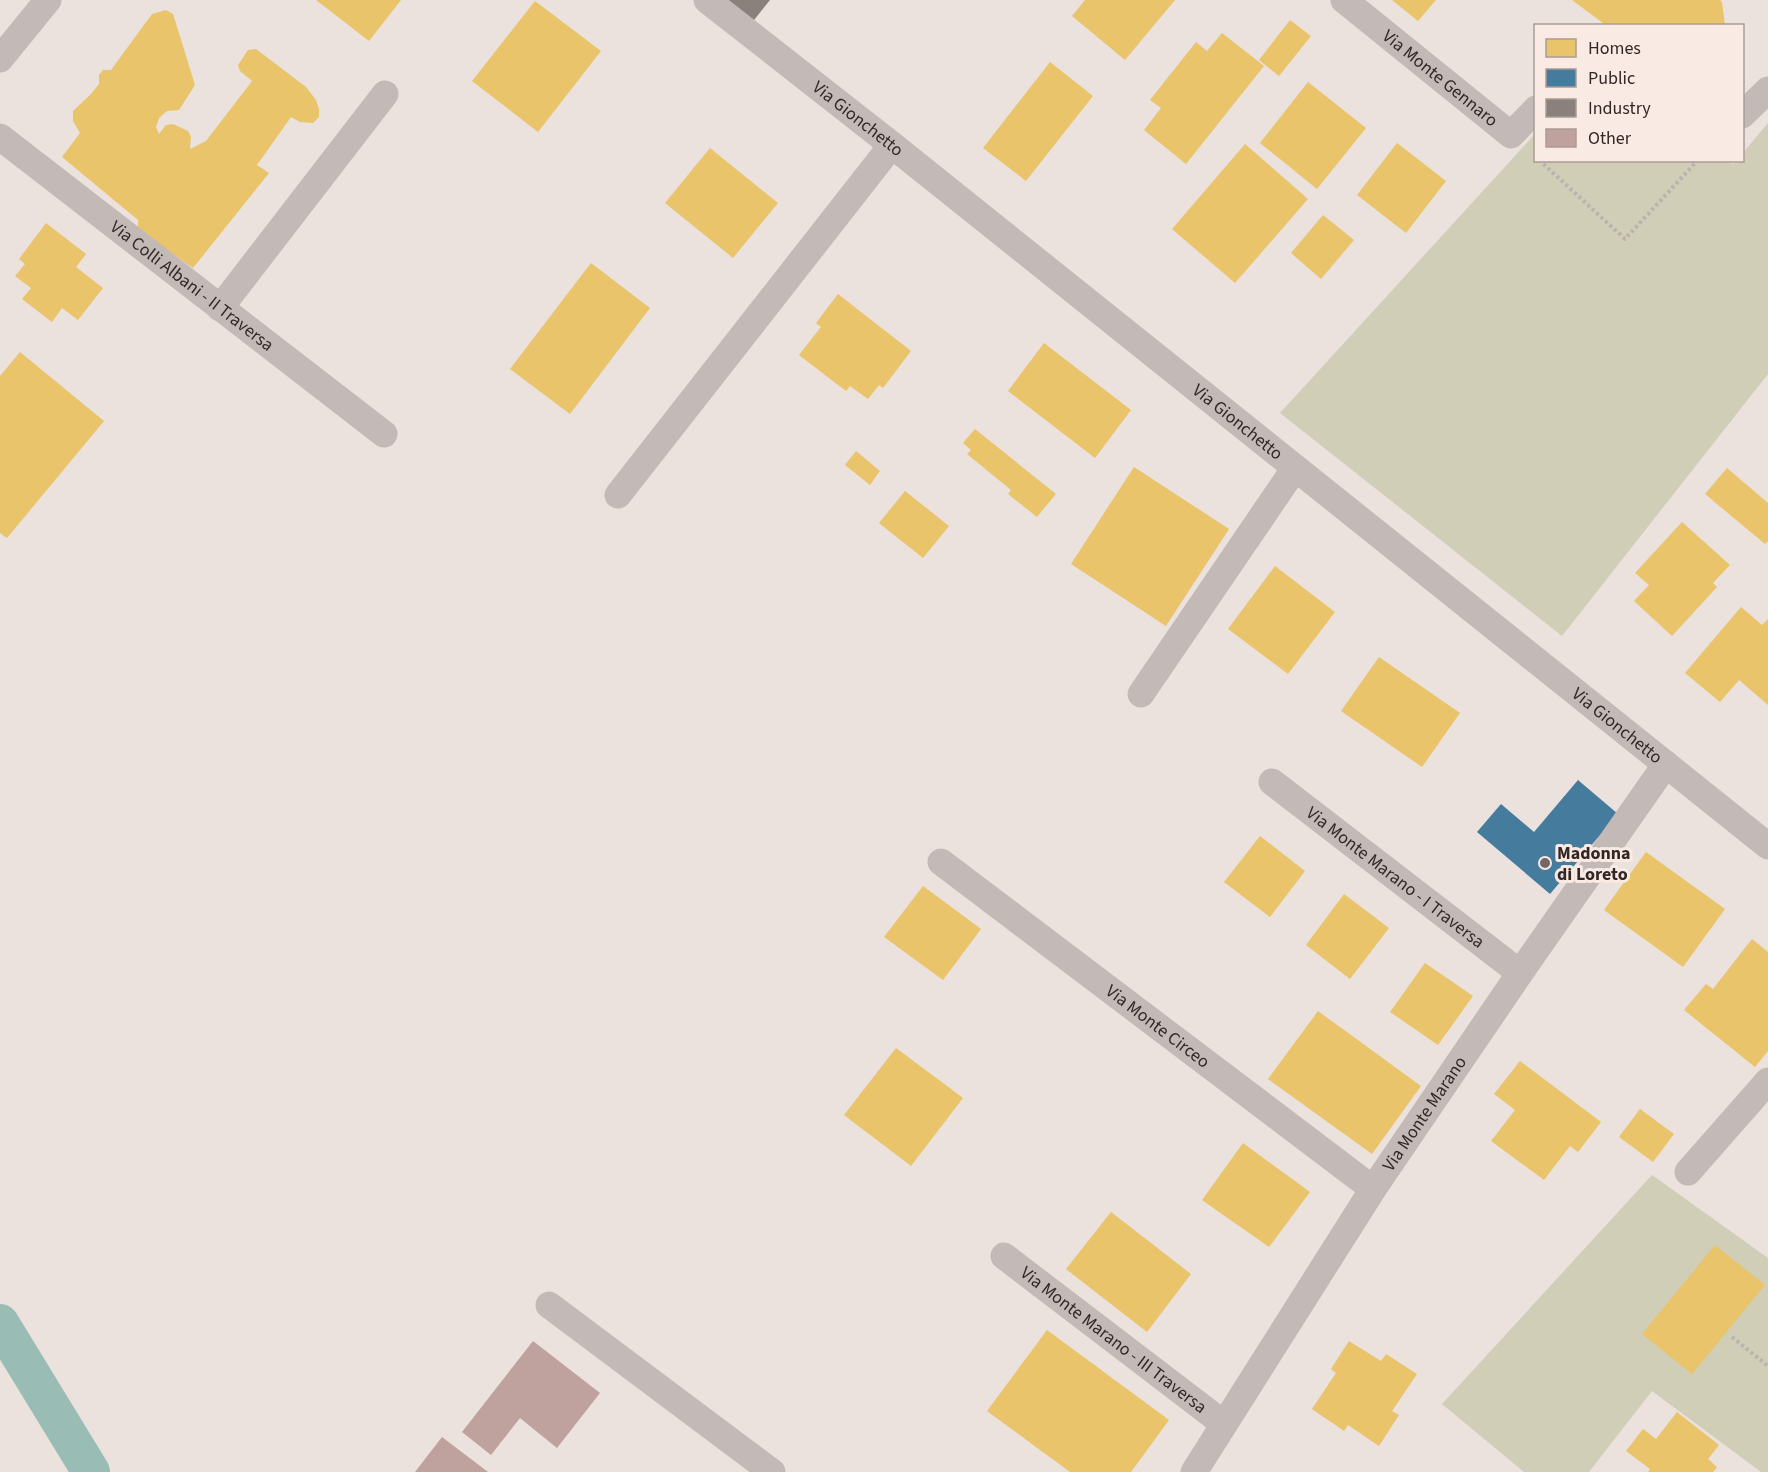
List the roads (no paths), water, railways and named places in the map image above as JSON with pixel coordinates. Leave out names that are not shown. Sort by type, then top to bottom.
[{"type":"street","points":[[0,59],[48,0]]},
{"type":"street","name":"Via Gionchetto","points":[[707,0],[892,145],[1768,846]]},
{"type":"street","name":"Via Monte Gennaro","points":[[1344,0],[1511,135],[1534,111]]},
{"type":"street","points":[[1744,114],[1768,90]]},
{"type":"street","points":[[220,308],[385,94]]},
{"type":"street","name":"Via Colli Albani - II Traversa","points":[[0,138],[384,434]]},
{"type":"street","points":[[618,495],[892,145]]},
{"type":"street","points":[[1141,694],[1295,468]]},
{"type":"street","name":"Via Monte Marano","points":[[1194,1472],[1373,1189],[1666,764]]},
{"type":"street","name":"Via Monte Marano - I Traversa","points":[[1272,782],[1520,973]]},
{"type":"street","name":"Via Monte Circeo","points":[[941,862],[1373,1189]]},
{"type":"street","points":[[1688,1172],[1768,1081]]},
{"type":"street","name":"Via Monte Marano - III Traversa","points":[[1004,1256],[1224,1424]]},
{"type":"street","points":[[549,1305],[772,1472]]},
{"type":"waterway","points":[[0,1323],[91,1472]]},
{"type":"place","name":"Madonna di Loreto","points":[[1545,863]]}]
